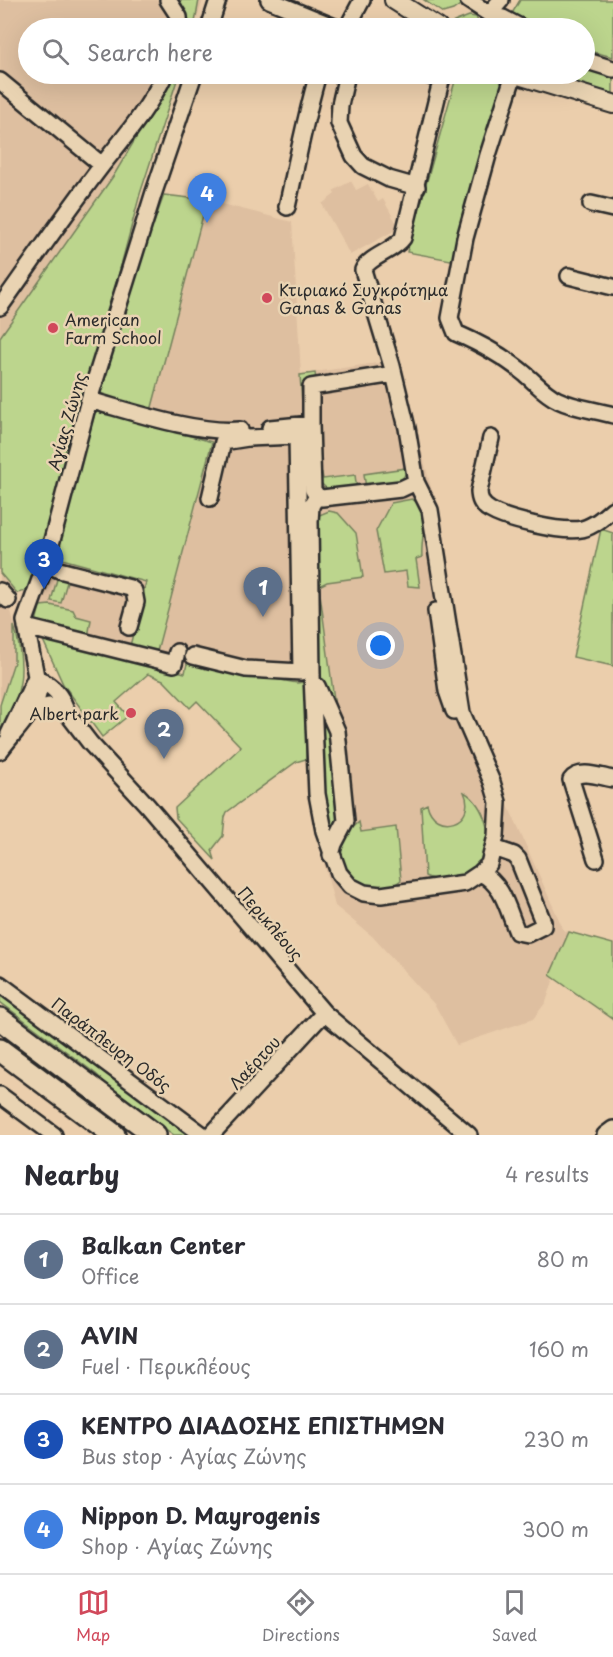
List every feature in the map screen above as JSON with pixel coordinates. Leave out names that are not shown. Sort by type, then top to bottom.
[{"type":"highway","points":[[0,1019],[155,1135]]},
{"type":"highway","points":[[0,1050],[114,1135]]},
{"type":"main road","points":[[394,0],[422,18]]},
{"type":"main road","points":[[547,84],[613,104]]},
{"type":"street","points":[[168,0],[179,18]]},
{"type":"street","points":[[212,18],[218,0]]},
{"type":"street","points":[[269,0],[313,18]]},
{"type":"street","points":[[347,18],[362,0]]},
{"type":"street","points":[[468,0],[494,18]]},
{"type":"street","points":[[490,14],[501,0]]},
{"type":"street","points":[[490,14],[502,18]]},
{"type":"street","points":[[595,63],[613,69]]},
{"type":"street","points":[[0,81],[102,165]]},
{"type":"street","points":[[0,306],[102,165],[135,126],[160,84]]},
{"type":"street","name":"Αγίας Ζώνης","points":[[36,677],[25,621],[46,563],[89,400],[191,84]]},
{"type":"street","points":[[287,207],[303,137],[306,113],[315,84]]},
{"type":"street","points":[[345,84],[339,123],[354,156],[363,166],[389,179],[417,187]]},
{"type":"street","points":[[316,496],[311,506],[310,522],[316,794],[331,855],[339,873],[350,886],[364,893],[381,895],[465,883],[489,864],[494,848],[498,802],[492,782],[462,713],[430,510],[416,482],[407,428],[394,374],[363,270],[366,264],[398,244],[403,238],[441,84]]},
{"type":"street","points":[[511,84],[465,238],[450,318],[456,333],[483,344],[506,359],[542,390],[559,401],[613,415]]},
{"type":"street","points":[[591,204],[613,208]]},
{"type":"street","points":[[569,276],[613,287]]},
{"type":"street","points":[[394,374],[311,387],[313,490],[316,496],[322,498],[401,489],[416,482]]},
{"type":"street","points":[[89,400],[222,432],[311,424]]},
{"type":"street","points":[[193,656],[246,669],[302,672],[297,436],[248,438],[224,442],[210,498]]},
{"type":"street","points":[[491,438],[479,490],[479,497],[488,510],[554,529],[568,530],[593,525],[613,508]]},
{"type":"street","points":[[46,563],[59,570],[130,588],[134,591],[136,602],[129,627]]},
{"type":"street","points":[[26,627],[174,664],[177,652]]},
{"type":"street","points":[[312,675],[337,731],[346,820],[334,843],[331,855]]},
{"type":"street","points":[[2,748],[32,711],[39,691],[36,677]]},
{"type":"street","points":[[2,748],[36,677]]},
{"type":"street","name":"Περικλέους","points":[[36,677],[90,743],[147,805],[324,1013],[469,1135]]},
{"type":"street","points":[[32,711],[43,706],[63,710]]},
{"type":"street","points":[[596,858],[571,780],[574,775],[581,773],[613,779]]},
{"type":"street","points":[[480,873],[490,877],[497,884],[517,932],[527,934],[543,926],[518,859],[514,855],[494,848]]},
{"type":"street","name":"Παράπλευρη Οδός","points":[[0,984],[202,1135]]},
{"type":"street","name":"Λαέρτου","points":[[211,1135],[324,1013]]},
{"type":"street","points":[[0,1095],[54,1135]]},
{"type":"street","points":[[605,1135],[613,1129]]},
{"type":"shaded area","name":"American Farm School","points":[[0,0],[203,0],[197,18],[18,18],[18,84],[176,84],[140,194],[120,275],[31,590],[17,593],[8,600],[20,645],[21,668],[0,734]]},
{"type":"shaded area","points":[[351,181],[356,190],[368,184],[378,202],[383,199],[399,228],[350,255],[322,204],[335,194],[333,191]]},
{"type":"shaded area","points":[[207,200],[292,222],[301,374],[398,360],[435,503],[468,711],[564,931],[569,932],[550,975],[554,978],[546,1002],[533,1019],[457,1045],[435,1005],[372,936],[335,906],[307,797],[305,682],[182,662],[36,622],[55,557],[174,589],[212,442],[210,431],[151,411]]},
{"type":"green space","points":[[178,0],[199,0],[196,18],[184,18],[182,4]]},
{"type":"green space","points":[[424,0],[459,0],[463,3],[443,13]]},
{"type":"green space","points":[[520,0],[613,0],[613,57],[595,52],[595,18],[515,18],[511,15]]},
{"type":"green space","points":[[595,70],[613,76],[613,95],[575,84],[595,84]]},
{"type":"green space","points":[[165,84],[176,84],[140,194],[57,506],[31,590],[17,593],[0,573],[0,337],[114,175]]},
{"type":"green space","points":[[454,84],[502,84],[456,261],[407,252]]},
{"type":"green space","points":[[164,195],[207,200],[151,411],[100,396],[125,303]]},
{"type":"green space","points":[[315,373],[316,379],[307,380],[307,414],[303,418],[300,375]]},
{"type":"green space","points":[[96,409],[212,442],[156,655],[129,650],[146,582],[55,557]]},
{"type":"green space","points":[[404,460],[408,460],[407,469],[401,480],[389,485],[366,489],[364,474],[405,468]]},
{"type":"green space","points":[[322,473],[323,479],[355,475],[357,490],[332,491],[320,481],[317,474]]},
{"type":"green space","points":[[412,499],[422,509],[424,525],[422,557],[416,559],[420,587],[408,586],[406,571],[384,574],[376,531],[391,503]]},
{"type":"green space","points":[[329,511],[338,513],[356,533],[363,577],[327,582],[319,586],[335,707],[328,708],[316,669],[317,516]]},
{"type":"green space","points":[[601,529],[613,533],[613,666],[573,657]]},
{"type":"green space","points":[[59,572],[69,575],[61,603],[51,601]]},
{"type":"green space","points":[[50,605],[73,610],[76,616],[91,620],[88,637],[36,622],[40,606]]},
{"type":"green space","points":[[14,626],[20,655],[20,682],[13,707],[0,734],[0,705],[14,662]]},
{"type":"green space","points":[[42,638],[185,673],[187,663],[297,683],[305,682],[306,759],[296,762],[227,812],[223,836],[212,850],[215,860],[176,818],[175,808],[241,747],[197,701],[190,708],[163,680],[148,674],[116,702],[128,716],[102,737],[63,684]]},
{"type":"green space","points":[[321,708],[330,728],[342,817],[333,838],[321,794]]},
{"type":"green space","points":[[464,792],[472,798],[483,815],[488,836],[486,856],[482,865],[468,875],[435,880],[425,876],[421,807],[427,804],[431,814],[438,820],[446,823],[454,822],[461,818],[465,811],[467,802]]},
{"type":"green space","points":[[359,822],[361,832],[396,827],[401,880],[393,885],[376,889],[360,884],[348,871],[341,859],[339,849],[347,834]]},
{"type":"green space","points":[[569,932],[613,944],[613,1019],[550,975]]},
{"type":"green space","points":[[0,988],[190,1131],[187,1135],[174,1135],[118,1095],[96,1074],[0,1002]]},
{"type":"place","name":"Nippon D. Mayrogenis","points":[[207,223]]},
{"type":"place","name":"Κτιριακό Συγκρότημα Ganas & Ganas","points":[[267,298]]},
{"type":"place","name":"American Farm School","points":[[53,328]]},
{"type":"place","name":"ΚΕΝΤΡΟ ΔΙΑΔΟΣΗΣ ΕΠΙΣΤΗΜΩΝ","points":[[44,589]]},
{"type":"place","name":"Balkan Center","points":[[263,617]]},
{"type":"place","name":"Albert park","points":[[131,713]]},
{"type":"place","name":"AVIN","points":[[164,759]]}]
